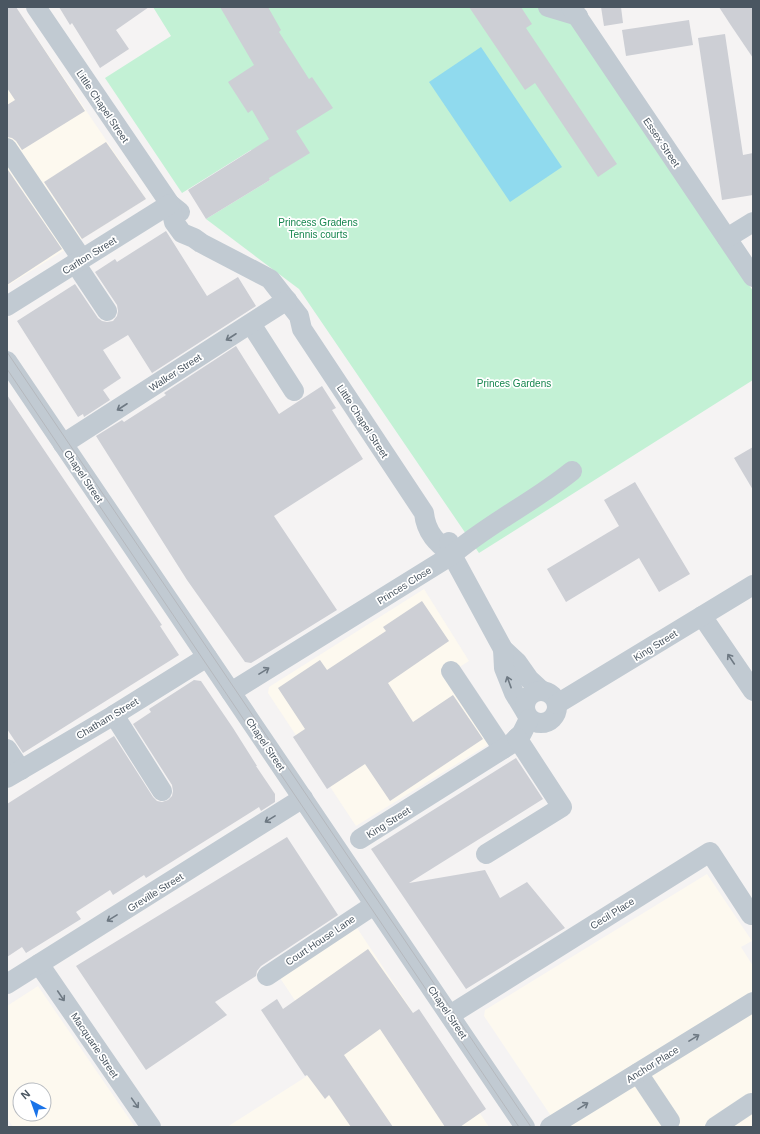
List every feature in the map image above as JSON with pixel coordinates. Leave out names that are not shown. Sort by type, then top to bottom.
[{"type":"street","name":"Little Chapel Street","points":[[36,7],[170,204],[174,222],[182,233],[270,279],[283,303],[299,316],[302,329],[424,513],[435,518],[448,537],[452,555],[503,649],[517,662],[529,679],[542,691]]},
{"type":"street","points":[[548,7],[574,12]]},
{"type":"street","name":"Essex Street","points":[[574,12],[753,277]]},
{"type":"street","points":[[7,148],[79,261],[107,311]]},
{"type":"street","name":"Carlton Street","points":[[7,306],[170,204]]},
{"type":"street","points":[[727,238],[753,222]]},
{"type":"street","name":"Walker Street","points":[[63,444],[283,303]]},
{"type":"street","points":[[250,324],[294,392]]},
{"type":"street","name":"Chapel Street","points":[[7,361],[525,1127]]},
{"type":"street","name":"Princes Close","points":[[231,692],[452,555],[470,539],[556,484],[572,471]]},
{"type":"street","name":"King Street","points":[[556,704],[753,585]]},
{"type":"street","points":[[702,616],[753,691]]},
{"type":"street","name":"Little Chapel Street","points":[[503,649],[504,668],[514,693],[527,715]]},
{"type":"street","name":"Chatham Street","points":[[14,774],[114,715],[207,657]]},
{"type":"street","points":[[451,671],[562,807],[486,854]]},
{"type":"street","points":[[542,691],[551,695],[556,704],[555,714],[548,721],[538,723],[527,715],[526,701],[532,694],[542,691]]},
{"type":"street","points":[[114,715],[162,791]]},
{"type":"street","name":"King Street","points":[[360,839],[510,744],[522,733],[527,715]]},
{"type":"street","points":[[7,749],[14,774]]},
{"type":"street","name":"Greville Street","points":[[7,984],[303,798]]},
{"type":"street","name":"Cecil Place","points":[[450,1015],[710,852],[751,915],[753,913]]},
{"type":"street","name":"Court House Lane","points":[[267,976],[374,905]]},
{"type":"street","name":"Macquarie Street","points":[[39,964],[151,1127]]},
{"type":"street","name":"Anchor Place","points":[[550,1127],[753,1002]]},
{"type":"street","points":[[638,1073],[670,1121]]},
{"type":"street","points":[[715,1127],[749,1100]]},
{"type":"shaded area","points":[[7,7],[12,7],[18,10],[146,199],[7,286]]},
{"type":"shaded area","points":[[424,589],[469,661],[458,668],[502,736],[356,826],[268,693],[269,687]]},
{"type":"shaded area","points":[[707,874],[752,941],[741,947],[753,966],[753,991],[551,1116],[484,1016],[485,1010]]},
{"type":"shaded area","points":[[355,925],[489,1127],[227,1127],[334,1059],[278,975]]},
{"type":"shaded area","points":[[38,986],[135,1127],[13,1127],[7,1118],[7,1006]]},
{"type":"shaded area","points":[[753,1009],[753,1127],[564,1127]]},
{"type":"green space","name":"Princes Gardens","points":[[153,7],[562,7],[753,291],[753,380],[479,553],[299,289],[206,219],[270,180],[251,150],[182,193],[105,78],[171,36]]},
{"type":"water","points":[[481,47],[562,167],[510,202],[429,82]]},
{"type":"building","points":[[7,7],[16,7],[85,111],[22,150],[16,141],[7,137],[7,105],[15,100],[7,88]]},
{"type":"building","points":[[59,7],[149,7],[116,30],[129,49],[100,68],[72,23],[70,25]]},
{"type":"building","points":[[220,7],[268,7],[281,30],[279,32],[309,79],[312,77],[333,108],[296,131],[310,153],[269,178],[270,180],[206,219],[188,190],[269,139],[252,110],[248,113],[228,82],[254,65]]},
{"type":"building","points":[[469,7],[521,7],[532,24],[526,28],[617,164],[598,177],[535,83],[525,90]]},
{"type":"building","points":[[601,7],[621,7],[623,23],[604,26]]},
{"type":"building","points":[[719,7],[753,7],[753,58],[730,24]]},
{"type":"building","points":[[689,20],[693,45],[626,56],[622,30]]},
{"type":"building","points":[[725,34],[743,155],[753,153],[753,195],[722,200],[698,38]]},
{"type":"building","points":[[106,142],[146,199],[82,239],[44,182]]},
{"type":"building","points":[[8,170],[62,249],[7,285],[7,171]]},
{"type":"building","points":[[166,231],[207,296],[238,277],[256,306],[152,373],[128,335],[103,350],[121,378],[103,390],[110,400],[84,417],[83,414],[78,417],[17,321],[75,284],[98,318],[107,322],[113,321],[117,316],[117,305],[95,272],[115,259],[117,262]]},
{"type":"building","points":[[236,346],[279,414],[322,386],[336,408],[332,410],[363,459],[274,516],[337,610],[251,663],[245,662],[187,580],[96,436],[122,420],[124,422],[166,395],[164,393]]},
{"type":"building","points":[[7,395],[162,625],[160,626],[179,655],[23,753],[7,729]]},
{"type":"building","points":[[753,447],[753,490],[734,458]]},
{"type":"building","points":[[635,482],[690,574],[659,592],[639,558],[566,602],[547,569],[619,526],[604,500]]},
{"type":"building","points":[[422,601],[449,641],[388,683],[413,722],[453,695],[483,739],[390,801],[365,764],[327,789],[293,737],[305,729],[278,688],[320,660],[327,670],[386,631],[383,627]]},
{"type":"building","points":[[194,680],[201,681],[233,728],[275,794],[275,802],[261,811],[259,807],[146,878],[144,875],[113,895],[110,890],[76,912],[81,919],[26,953],[22,947],[7,957],[7,804],[114,736],[153,797],[157,801],[162,802],[168,800],[172,796],[172,785],[133,724],[151,712],[149,709]]},
{"type":"building","points":[[516,758],[543,799],[409,883],[485,870],[500,898],[527,882],[565,928],[466,989],[371,849]]},
{"type":"building","points":[[287,837],[338,915],[261,966],[257,971],[256,976],[215,1002],[227,1015],[146,1070],[76,966]]},
{"type":"building","points":[[368,949],[413,1013],[419,1009],[486,1109],[460,1127],[445,1127],[380,1029],[344,1055],[393,1127],[351,1127],[329,1095],[325,1099],[307,1075],[305,1076],[261,1010],[277,999],[283,1009]]},
{"type":"tram line","points":[[7,352],[531,1127]]},
{"type":"tram line","points":[[7,369],[519,1127]]},
{"type":"park label","name":"Princess Gradens Tennis courts","points":[[318,228]]}]
